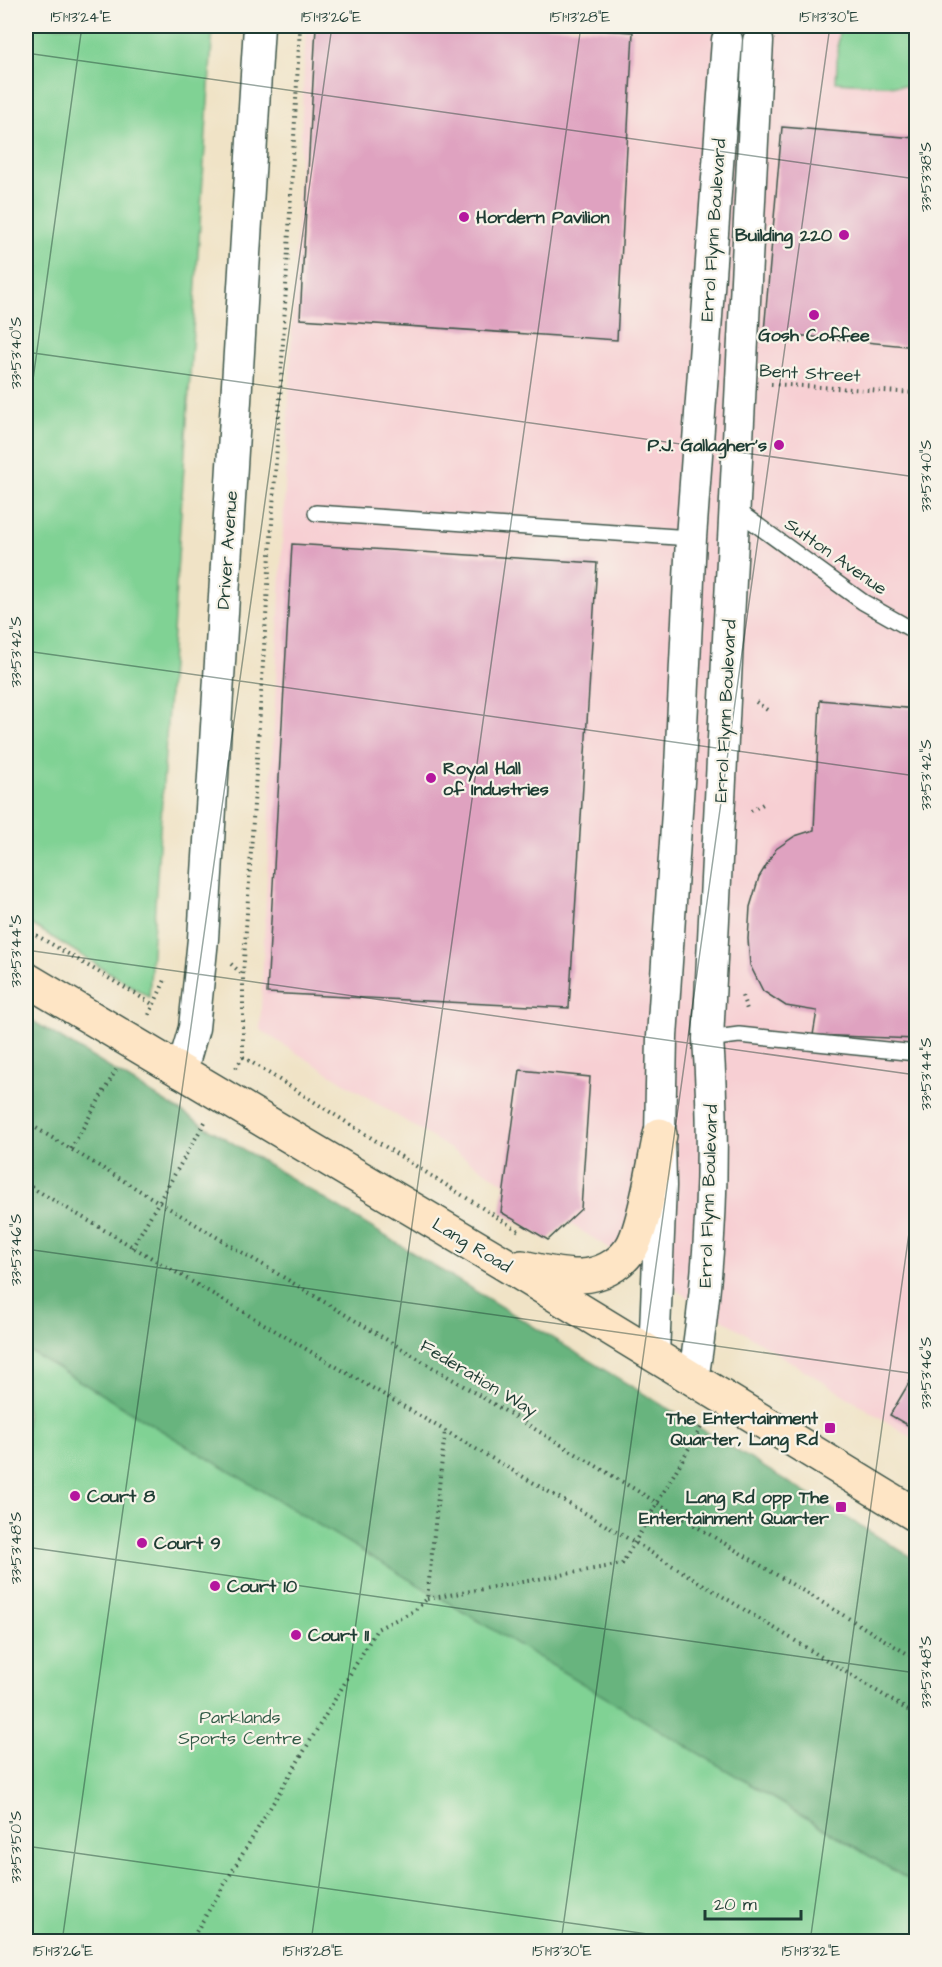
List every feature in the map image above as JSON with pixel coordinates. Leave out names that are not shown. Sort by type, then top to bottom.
[{"type":"street","name":"Driver Avenue","points":[[181,1073],[194,1029],[203,939],[259,26]]},
{"type":"street","points":[[719,33],[748,44],[769,33]]},
{"type":"street","name":"Errol Flynn Boulevard","points":[[654,1355],[662,1186],[660,1135],[662,1037],[680,767],[719,33]]},
{"type":"street","name":"Errol Flynn Boulevard","points":[[693,1380],[702,1323],[713,1117],[708,1039],[741,382],[769,33]]},
{"type":"street","name":"Lang Road","points":[[26,979],[502,1263],[916,1515]]},
{"type":"street","points":[[502,1263],[580,1276],[597,1274],[611,1267],[629,1252],[635,1243],[660,1135]]},
{"type":"lane","name":"Sutton Avenue","points":[[735,509],[863,602],[916,632]]},
{"type":"lane","points":[[316,513],[691,538]]},
{"type":"lane","points":[[708,1039],[739,1035],[916,1053]]},
{"type":"path","name":"Lang Road","points":[[300,26],[281,387],[243,976],[243,1057],[520,1232]]},
{"type":"path","name":"Bent Street","points":[[741,382],[916,393]]},
{"type":"path","points":[[26,929],[154,1005],[166,977]]},
{"type":"path","points":[[70,1149],[117,1068]]},
{"type":"path","name":"Federation Way","points":[[26,1122],[916,1659]]},
{"type":"path","points":[[132,1248],[205,1122]]},
{"type":"path","points":[[26,1184],[634,1542],[916,1715]]},
{"type":"path","points":[[190,1941],[377,1629],[414,1611],[427,1599],[622,1564],[703,1424]]},
{"type":"path","points":[[427,1599],[445,1431]]},
{"type":"shaded area","points":[[306,26],[916,26],[916,1440],[260,1030]]},
{"type":"green space","points":[[26,26],[213,26],[149,997],[26,921]]},
{"type":"green space","points":[[839,26],[916,26],[916,87],[836,82]]},
{"type":"green space","points":[[26,1017],[916,1560],[916,1884],[26,1349]]},
{"type":"green space","name":"Parklands Sports Centre","points":[[26,1347],[916,1884],[916,1941],[26,1941]]},
{"type":"building","name":"Hordern Pavilion","points":[[316,26],[533,26],[633,32],[617,340],[300,319]]},
{"type":"building","name":"Building 220","points":[[782,127],[916,138],[916,347],[764,332]]},
{"type":"building","name":"Royal Hall of Industries","points":[[292,544],[597,563],[569,1008],[267,993]]},
{"type":"building","points":[[820,700],[916,709],[916,1039],[813,1035],[817,1011],[786,1006],[763,991],[750,965],[748,939],[750,907],[759,877],[776,849],[795,836],[814,830]]},
{"type":"building","points":[[520,1070],[590,1077],[581,1209],[548,1240],[501,1212]]},
{"type":"building","points":[[916,1371],[916,1430],[890,1415]]},
{"type":"place","name":"Hordern Pavilion","points":[[464,217]]},
{"type":"place","name":"Building 220","points":[[844,235]]},
{"type":"place","name":"Gosh Coffee","points":[[814,315]]},
{"type":"place","name":"P.J. Gallagher's","points":[[779,445]]},
{"type":"place","name":"Royal Hall of Industries","points":[[431,778]]},
{"type":"place","name":"The Entertainment Quarter, Lang Rd","points":[[830,1428]]},
{"type":"place","name":"Court 8","points":[[75,1496]]},
{"type":"place","name":"Lang Rd opp The Entertainment Quarter","points":[[841,1507]]},
{"type":"place","name":"Court 9","points":[[142,1543]]},
{"type":"place","name":"Court 10","points":[[215,1586]]},
{"type":"place","name":"Court 11","points":[[296,1635]]}]
